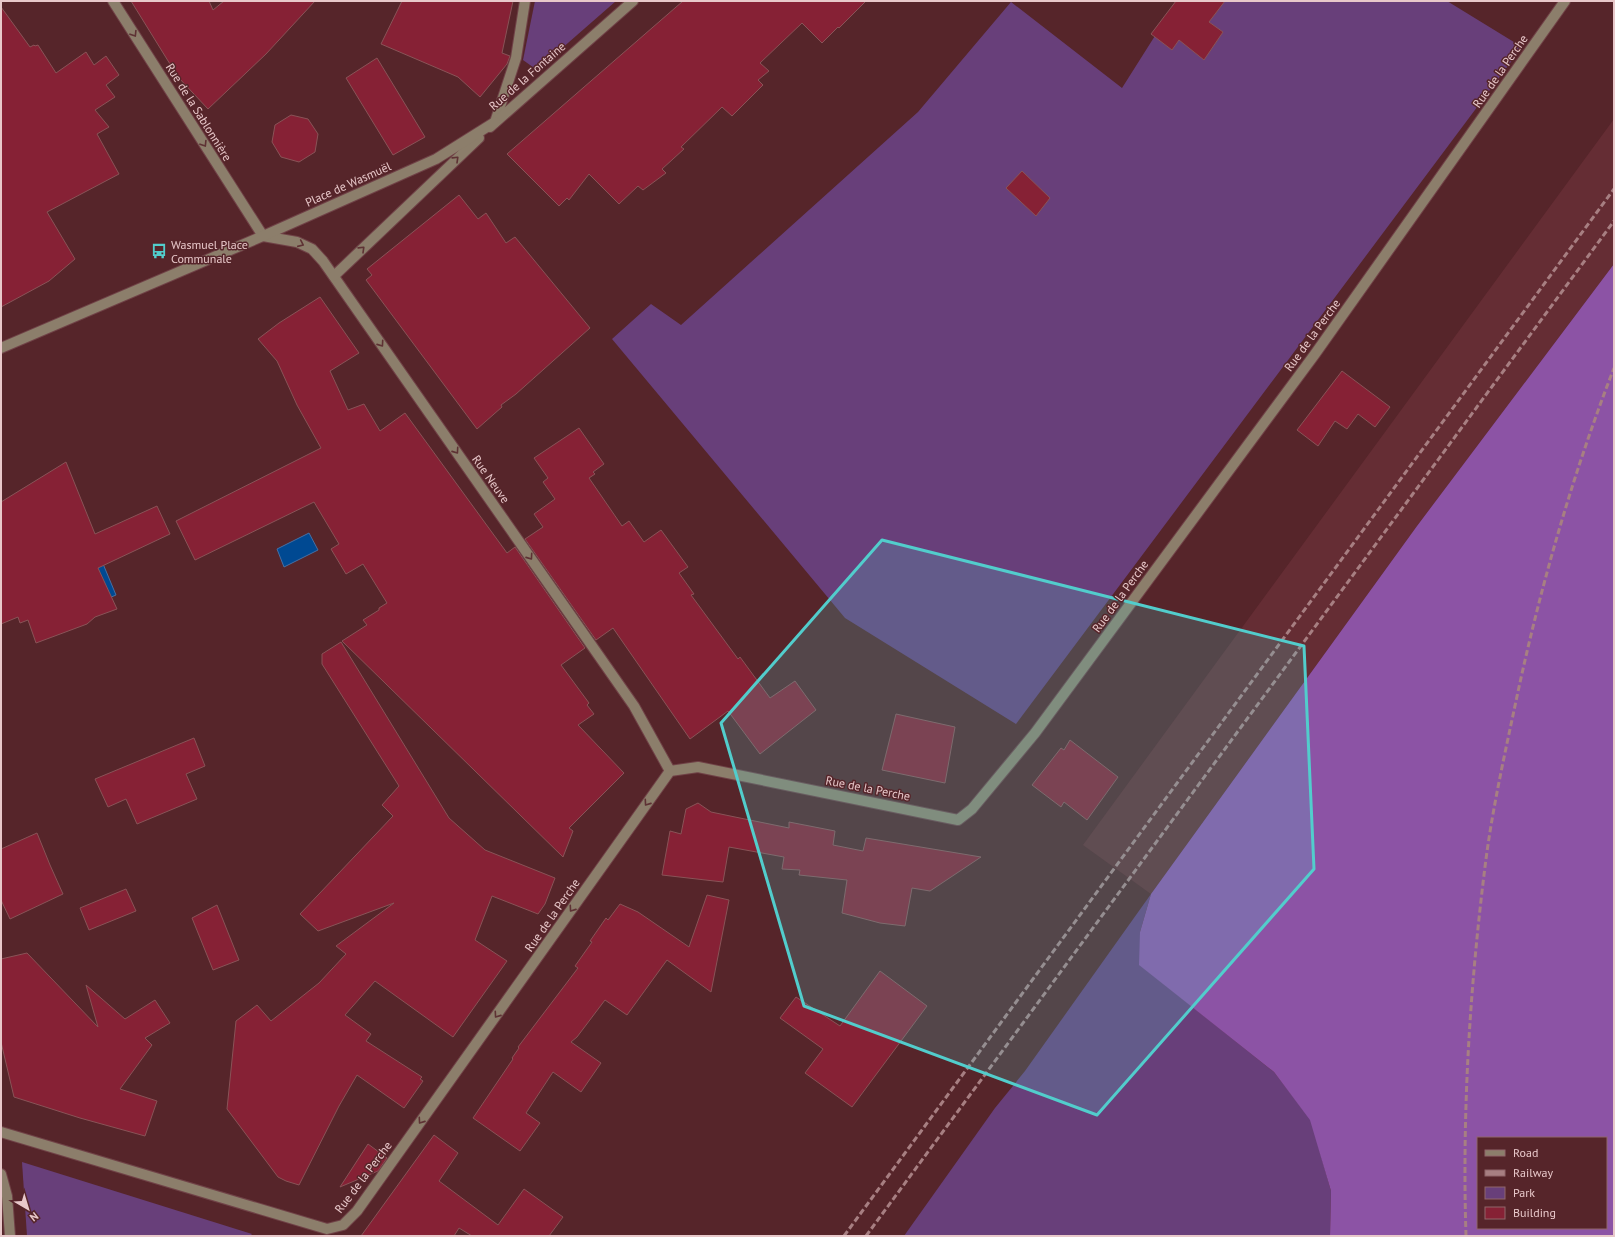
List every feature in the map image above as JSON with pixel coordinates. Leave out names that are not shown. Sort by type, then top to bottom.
[{"type":"street","name":"Rue de la Sablonnière","points":[[113,1],[263,236]]},
{"type":"street","name":"Rue de la Fontaine","points":[[495,122],[516,58],[525,1]]},
{"type":"street","name":"Rue de la Fontaine","points":[[495,122],[633,1]]},
{"type":"street","name":"Rue de la Perche","points":[[1,1132],[327,1229],[343,1225],[362,1204],[670,771],[698,767],[958,820],[972,809],[1035,733],[1315,354],[1565,1]]},
{"type":"street","name":"Place de Wasmuël","points":[[1,348],[263,236],[436,159],[495,122]]},
{"type":"street","points":[[334,276],[495,122]]},
{"type":"street","name":"Rue Neuve","points":[[263,236],[297,242],[312,249],[323,261],[634,706],[670,771]]},
{"type":"street","points":[[1,1174],[7,1196],[10,1236]]},
{"type":"highlighted area","points":[[882,540],[1304,646],[1314,869],[1097,1115],[804,1006],[721,723]]},
{"type":"shaded area","points":[[1614,119],[1614,264],[1417,526],[1151,894],[1083,845]]},
{"type":"shaded area","points":[[1614,264],[1614,1236],[1330,1236],[1331,1191],[1310,1120],[1274,1072],[1139,965],[1140,932],[1151,894],[1417,526]]},
{"type":"green space","points":[[535,1],[616,1],[537,70],[523,60]]},
{"type":"green space","points":[[1177,1],[1447,1],[1522,47],[1016,724],[845,618],[612,339],[651,304],[681,325],[918,112],[1011,2],[1122,88]]},
{"type":"green space","points":[[1151,894],[1140,932],[1140,965],[1274,1072],[1311,1120],[1331,1191],[1330,1236],[904,1236],[995,1108],[1025,1071]]},
{"type":"green space","points":[[22,1162],[252,1234],[250,1236],[27,1236]]},
{"type":"water","points":[[309,533],[318,550],[284,567],[277,549]]},
{"type":"water","points":[[101,559],[116,595],[95,604],[82,569]]},
{"type":"building","points":[[131,1],[209,1],[213,10],[224,1],[315,1],[266,54],[208,109],[178,77]]},
{"type":"building","points":[[402,1],[513,1],[502,53],[510,56],[507,64],[480,97],[458,77],[381,44]]},
{"type":"building","points":[[683,1],[866,1],[822,43],[802,23],[760,63],[769,71],[758,80],[763,85],[732,116],[722,107],[681,147],[684,149],[662,169],[666,173],[643,190],[638,186],[619,204],[589,174],[569,200],[567,198],[559,206],[507,154]]},
{"type":"building","points":[[1176,1],[1225,1],[1209,22],[1223,32],[1204,60],[1179,40],[1172,50],[1151,34]]},
{"type":"building","points":[[1,7],[30,47],[38,45],[56,73],[86,52],[94,65],[106,56],[119,75],[106,85],[115,97],[95,110],[109,127],[97,134],[119,174],[47,212],[75,259],[49,281],[1,307]]},
{"type":"building","points":[[377,58],[425,137],[393,155],[346,78]]},
{"type":"building","points":[[291,115],[308,119],[318,134],[315,152],[299,162],[281,157],[272,142],[275,125]]},
{"type":"building","points":[[1022,171],[1050,198],[1036,216],[1006,188]]},
{"type":"building","points":[[459,195],[478,219],[486,213],[506,243],[515,237],[590,328],[516,394],[501,405],[502,407],[477,429],[366,280],[372,275],[367,269]]},
{"type":"building","points":[[320,297],[359,353],[330,371],[348,410],[364,404],[380,431],[405,413],[507,553],[515,547],[585,648],[561,665],[589,703],[587,705],[594,714],[578,725],[624,773],[569,828],[573,831],[563,857],[342,641],[367,625],[363,620],[387,603],[363,564],[346,574],[331,549],[339,544],[314,502],[195,560],[176,521],[321,448],[297,405],[277,361],[258,339],[279,323]]},
{"type":"building","points":[[1342,371],[1390,407],[1375,427],[1358,414],[1347,429],[1335,421],[1318,446],[1297,430]]},
{"type":"building","points":[[579,428],[604,464],[593,472],[595,474],[589,478],[622,526],[629,521],[644,542],[661,530],[688,567],[679,573],[694,594],[691,595],[738,659],[740,657],[770,698],[795,681],[816,710],[760,754],[728,711],[690,739],[613,628],[596,640],[525,539],[543,527],[534,514],[555,499],[543,482],[548,478],[534,458]]},
{"type":"building","points":[[66,462],[95,534],[157,506],[170,534],[98,568],[117,609],[95,617],[87,624],[36,643],[28,620],[20,623],[18,617],[1,624],[1,502]]},
{"type":"building","points":[[341,642],[449,818],[485,850],[555,878],[545,904],[538,914],[492,896],[475,940],[507,961],[453,1037],[375,981],[345,1015],[371,1034],[366,1041],[422,1077],[420,1079],[423,1081],[404,1108],[357,1075],[339,1106],[299,1185],[278,1177],[227,1109],[236,1021],[257,1005],[271,1021],[319,983],[346,954],[336,946],[394,903],[318,931],[300,914],[393,816],[382,805],[399,786],[322,664],[322,654]]},
{"type":"building","points":[[896,714],[955,727],[945,783],[882,770]]},
{"type":"building","points":[[194,738],[205,766],[186,774],[197,799],[137,824],[126,799],[108,807],[95,779]]},
{"type":"building","points":[[1070,740],[1118,777],[1087,820],[1064,802],[1061,807],[1032,785],[1061,748],[1064,750]]},
{"type":"building","points":[[698,803],[711,812],[735,817],[789,828],[789,822],[835,831],[833,845],[863,851],[866,838],[981,857],[930,891],[912,888],[905,926],[880,923],[842,913],[847,880],[799,875],[800,870],[782,869],[784,857],[729,847],[723,882],[662,875],[670,831],[681,834],[686,809]]},
{"type":"building","points":[[37,833],[63,894],[10,919],[1,900],[1,849]]},
{"type":"building","points":[[126,889],[136,911],[89,930],[80,908]]},
{"type":"building","points":[[707,895],[729,900],[711,992],[667,960],[627,1015],[605,1000],[577,1037],[571,1042],[601,1063],[581,1092],[553,1072],[526,1113],[540,1123],[520,1151],[473,1118],[513,1059],[512,1058],[519,1048],[518,1047],[578,968],[575,966],[592,942],[590,941],[606,918],[608,920],[620,904],[638,912],[689,947]]},
{"type":"building","points":[[217,905],[239,960],[213,970],[192,918]]},
{"type":"building","points":[[27,953],[98,1027],[86,985],[125,1019],[155,1000],[170,1023],[145,1038],[152,1045],[120,1089],[157,1101],[145,1136],[80,1118],[14,1097],[1,1042],[1,959]]},
{"type":"building","points":[[880,971],[927,1006],[852,1107],[805,1073],[823,1049],[780,1018],[796,997],[840,1026]]},
{"type":"building","points":[[434,1135],[458,1153],[439,1181],[498,1225],[524,1189],[563,1217],[549,1236],[472,1236],[459,1228],[454,1236],[361,1236]]},
{"type":"building","points":[[368,1144],[387,1158],[378,1171],[340,1187]]},
{"type":"railway","points":[[844,1236],[1614,189]]},
{"type":"railway","points":[[866,1236],[1614,221]]},
{"type":"railway","points":[[1466,1236],[1465,1142],[1468,1047],[1480,906],[1492,819],[1525,659],[1546,574],[1584,450],[1614,368]]},
{"type":"place","name":"Wasmuel Place Communale","points":[[159,251]]}]
